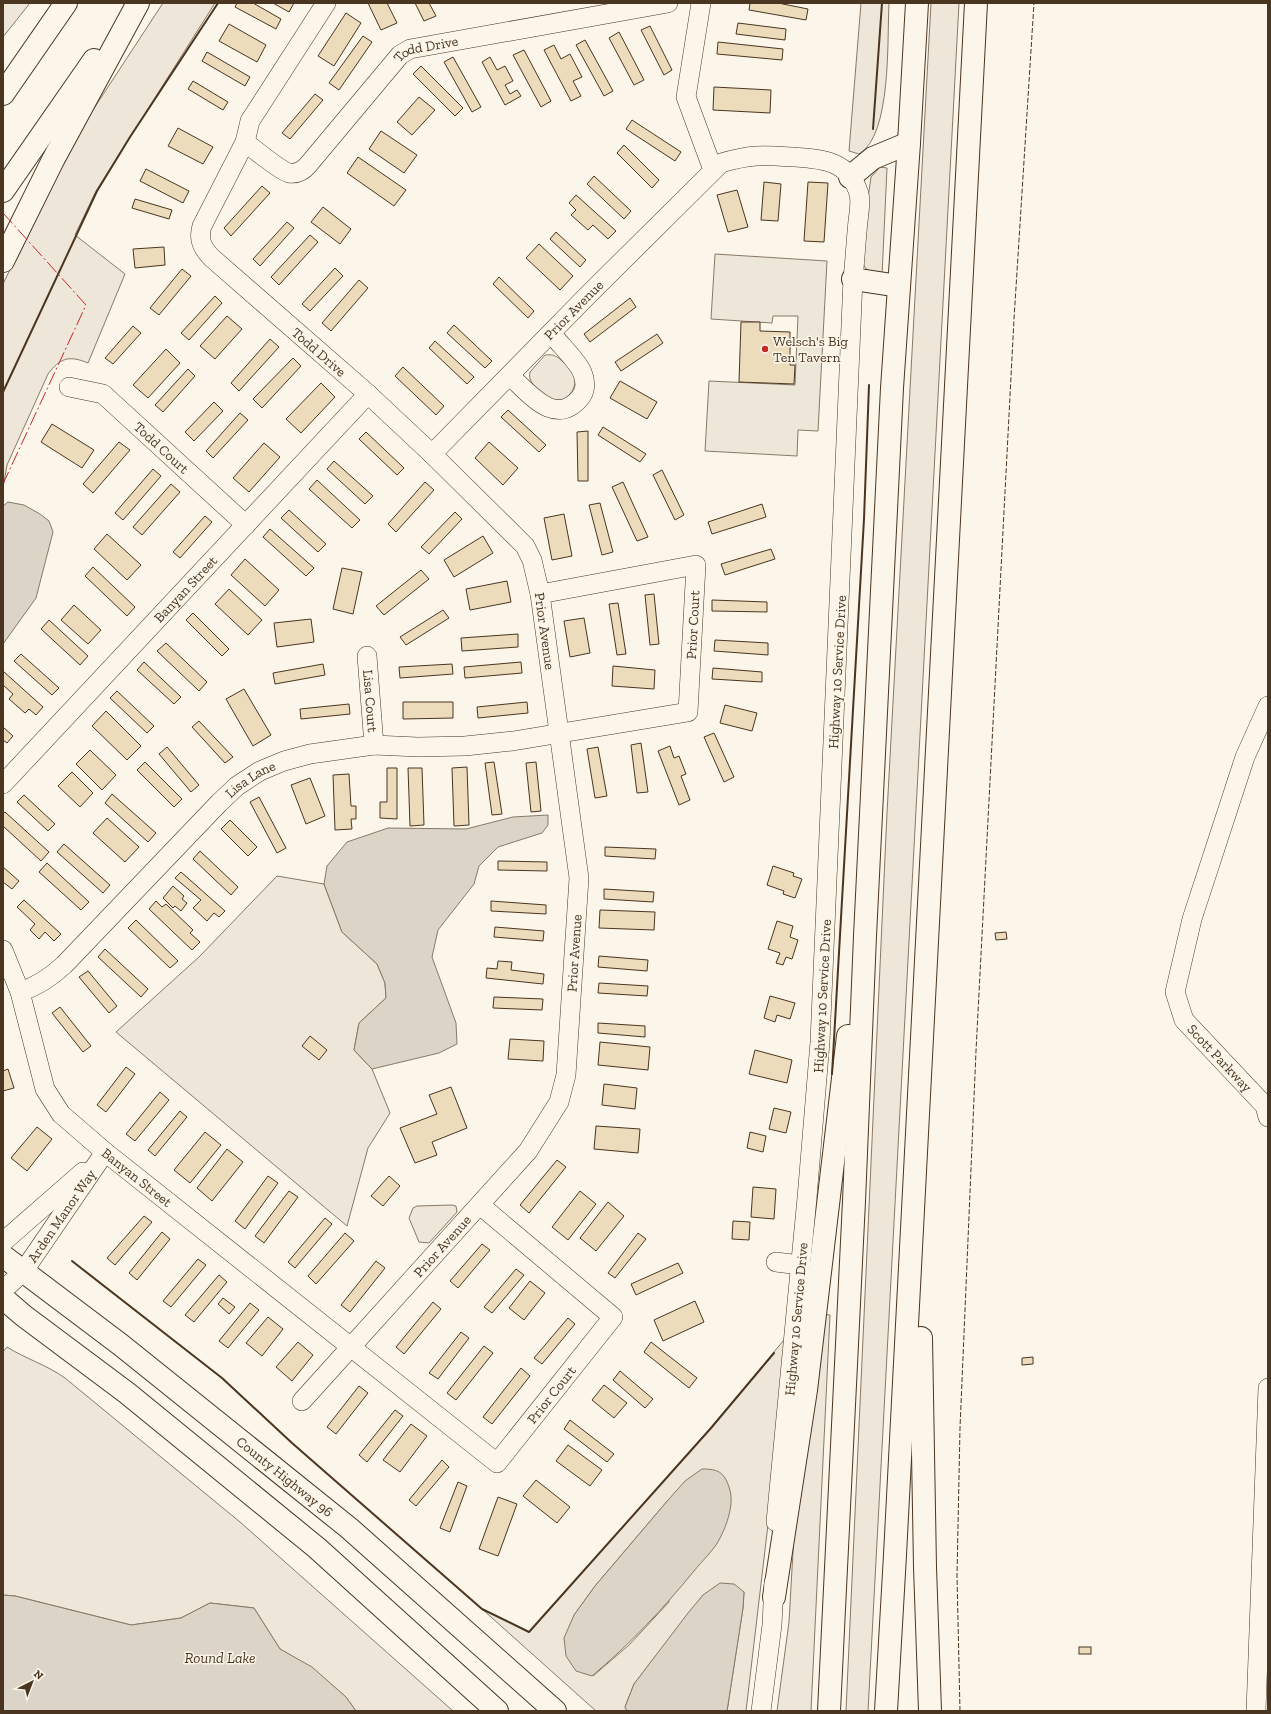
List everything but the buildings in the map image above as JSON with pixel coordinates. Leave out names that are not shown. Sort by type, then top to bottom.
[{"type":"main road","points":[[3,94],[10,80],[66,3]]},
{"type":"main road","points":[[3,191],[132,3]]},
{"type":"main road","points":[[3,261],[49,166],[138,3]]},
{"type":"main road","points":[[828,1711],[854,1201],[866,916],[892,388],[898,286],[910,137],[917,3]]},
{"type":"main road","points":[[886,1711],[915,1219],[963,295],[976,3]]},
{"type":"main road","points":[[850,177],[873,158],[910,137]]},
{"type":"main road","points":[[853,279],[898,286]]},
{"type":"main road","points":[[774,1597],[806,1390],[848,1038],[866,916]]},
{"type":"main road","points":[[915,1219],[921,1331],[924,1560],[930,1711]]},
{"type":"main road","name":"County Highway 96","points":[[3,1256],[121,1345],[349,1528],[555,1711]]},
{"type":"main road","points":[[3,1298],[127,1393],[317,1548],[497,1711]]},
{"type":"street","name":"Todd Drive","points":[[326,3],[250,121],[245,142],[202,226],[200,241],[204,250],[368,394],[432,454]]},
{"type":"street","name":"Todd Drive","points":[[245,142],[287,172],[296,173],[304,170],[400,55],[410,49],[668,3]]},
{"type":"street","points":[[701,3],[686,97],[713,170]]},
{"type":"street","name":"Prior Avenue","points":[[302,1401],[528,1150],[559,1102],[566,1074],[579,878],[540,594],[532,560],[525,546],[432,454],[721,163],[744,156],[758,155],[823,159],[836,164],[855,184],[860,199],[853,279]]},
{"type":"street","name":"Highway 10 Service Drive","points":[[761,1711],[774,1597],[776,1522],[800,1265],[808,1198],[820,1042],[853,279]]},
{"type":"street","points":[[510,376],[540,403],[550,408],[567,409],[575,404],[583,395],[586,383],[582,371],[552,334]]},
{"type":"street","name":"Todd Court","points":[[69,388],[103,394],[246,524]]},
{"type":"street","name":"Banyan Street","points":[[3,784],[368,394]]},
{"type":"street","name":"Prior Court","points":[[540,594],[696,565],[688,712],[559,733]]},
{"type":"street","name":"Lisa Court","points":[[367,656],[374,745]]},
{"type":"street","name":"Scott Parkway","points":[[1268,706],[1245,757],[1192,919],[1175,992],[1184,1020],[1265,1106],[1268,1117]]},
{"type":"street","name":"Lisa Lane","points":[[20,992],[35,987],[52,976],[64,965],[219,803],[237,786],[260,772],[284,761],[310,754],[374,745],[418,747],[464,746],[513,741],[559,733]]},
{"type":"street","name":"Banyan Street","points":[[3,950],[20,992],[45,1089],[61,1114],[105,1152],[352,1347]]},
{"type":"street","name":"Arden Manor Way","points":[[3,1242],[105,1152]]},
{"type":"street","name":"Arden Manor Way","points":[[3,1290],[23,1272],[105,1152]]},
{"type":"street","name":"Prior Court","points":[[352,1347],[497,1463],[613,1317],[480,1205]]},
{"type":"street","points":[[776,1262],[800,1265]]},
{"type":"street","points":[[1256,1711],[1268,1388]]},
{"type":"shaded area","points":[[3,3],[30,3],[3,37]]},
{"type":"shaded area","points":[[163,3],[215,3],[96,191],[75,235],[125,274],[88,363],[75,359],[61,361],[48,374],[7,465],[3,488],[3,284],[60,166],[87,119]]},
{"type":"shaded area","points":[[861,3],[889,3],[886,85],[882,107],[877,127],[870,144],[859,154],[849,151]]},
{"type":"shaded area","points":[[931,3],[959,3],[868,1711],[846,1711],[887,813]]},
{"type":"shaded area","points":[[880,167],[887,168],[882,276],[868,271],[862,263],[861,248],[871,177]]},
{"type":"shaded area","points":[[715,254],[827,261],[818,431],[798,430],[797,456],[705,451],[709,381],[795,385],[798,316],[773,316],[772,323],[711,319]]},
{"type":"shaded area","points":[[545,355],[553,355],[557,357],[573,372],[575,384],[570,394],[566,398],[555,400],[549,398],[530,380],[530,372]]},
{"type":"shaded area","points":[[277,876],[324,884],[342,932],[377,964],[385,983],[386,998],[359,1023],[354,1050],[372,1069],[390,1113],[368,1148],[347,1226],[116,1032],[199,957]]},
{"type":"shaded area","points":[[417,1206],[456,1206],[457,1212],[429,1243],[419,1242],[409,1218],[413,1208]]},
{"type":"shaded area","points":[[823,1314],[830,1315],[811,1711],[777,1711],[789,1622],[794,1534]]},
{"type":"shaded area","points":[[788,1335],[778,1440],[746,1711],[727,1711],[743,1608],[744,1592],[703,1595],[634,1684],[625,1707],[627,1711],[596,1711],[482,1609],[529,1632],[711,1428]],"holes":[[[669,1499],[669,1602],[629,1645],[593,1676],[574,1615],[595,1586]]]},
{"type":"shaded area","points":[[7,1347],[51,1369],[65,1378],[240,1522],[453,1711],[356,1711],[346,1697],[312,1668],[280,1649],[254,1608],[210,1603],[181,1618],[131,1625],[15,1596],[3,1595],[3,1352]]},
{"type":"water","points":[[8,502],[24,505],[40,514],[49,521],[53,532],[36,598],[3,644],[3,506]]},
{"type":"water","points":[[548,815],[548,825],[542,833],[498,847],[479,866],[474,884],[438,930],[432,957],[456,1023],[457,1044],[439,1053],[372,1069],[354,1050],[359,1023],[386,998],[385,983],[377,964],[342,932],[324,884],[327,866],[347,842],[388,828],[466,829],[513,817]]},
{"type":"water","points":[[702,1469],[720,1472],[725,1478],[731,1493],[731,1507],[725,1528],[717,1544],[658,1612],[633,1639],[606,1664],[592,1676],[576,1671],[566,1656],[564,1638],[574,1615],[595,1586],[669,1499],[685,1481]]},
{"type":"water","points":[[720,1583],[734,1584],[744,1592],[743,1608],[727,1711],[627,1711],[625,1707],[634,1684],[703,1595]]},
{"type":"water","name":"Round Lake","points":[[3,1595],[15,1596],[131,1625],[181,1618],[210,1603],[254,1608],[280,1649],[312,1667],[346,1697],[356,1711],[3,1711]]},
{"type":"fence","points":[[960,1711],[957,1576],[960,1428],[976,1051],[1014,319],[1034,3]]},
{"type":"wall","points":[[3,392],[97,191],[130,137],[218,3]]},
{"type":"wall","points":[[873,129],[882,3]]},
{"type":"wall","points":[[832,1074],[864,519],[869,385]]},
{"type":"wall","points":[[72,1261],[222,1378],[292,1443],[482,1609],[529,1632],[711,1428],[774,1353]]},
{"type":"power","points":[[3,213],[86,305],[3,484]]},
{"type":"place","name":"Welsch's Big Ten Tavern","points":[[765,349]]}]
